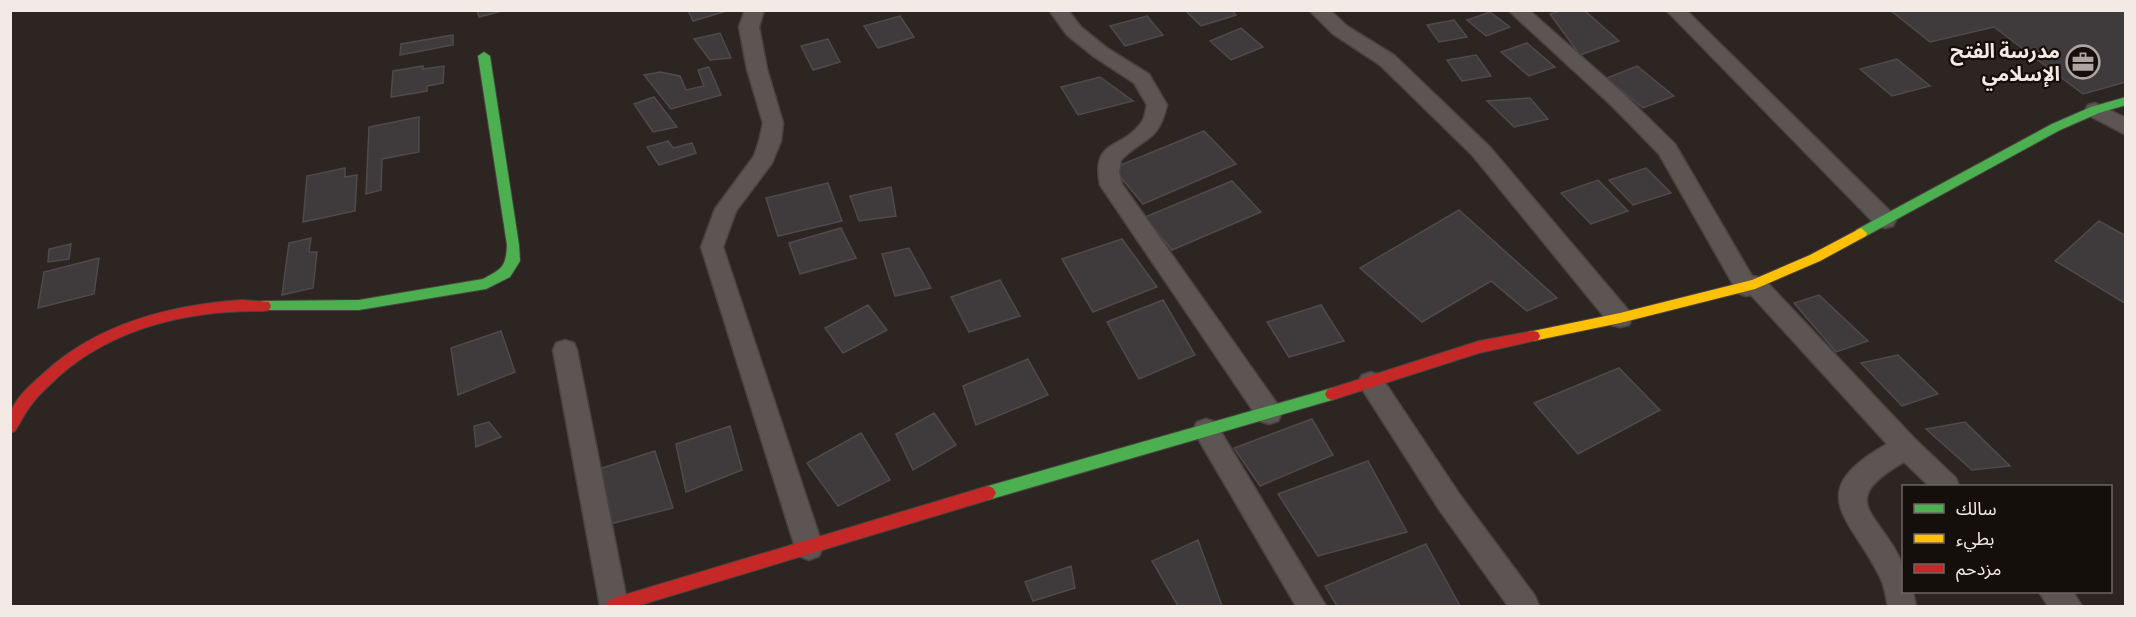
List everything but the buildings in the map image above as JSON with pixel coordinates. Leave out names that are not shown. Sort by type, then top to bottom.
[{"type":"street","points":[[755,10],[749,27],[756,69],[773,123],[770,141],[764,158],[726,209],[712,247],[809,548]]},
{"type":"street","points":[[1058,10],[1074,31],[1100,52],[1142,79],[1157,105],[1150,127],[1112,154],[1107,171],[1111,185],[1269,413]]},
{"type":"street","points":[[1318,10],[1340,30],[1387,60],[1480,151],[1620,318]]},
{"type":"street","points":[[1517,10],[1618,100],[1667,149],[1750,285],[1945,485]]},
{"type":"street","points":[[1675,10],[1885,220]]},
{"type":"street","points":[[10,427],[28,398],[79,352],[126,328],[185,311],[241,304],[286,307],[359,305],[486,284],[505,273],[513,261],[513,244],[484,56]]},
{"type":"street","points":[[565,350],[614,606],[1016,484],[1269,413],[1479,347],[1620,318],[1750,285],[1815,258],[2056,127],[2095,110],[2126,101]]},
{"type":"street","points":[[2095,110],[2126,128]]},
{"type":"street","points":[[1371,382],[1450,503],[1525,606]]},
{"type":"street","points":[[1206,430],[1312,606]]},
{"type":"street","points":[[1902,606],[1893,574],[1859,519],[1852,502],[1852,488],[1858,476],[1870,466],[1906,447]]},
{"type":"street","points":[[2055,593],[2068,606]]},
{"type":"traffic: fast","points":[[264,306],[359,305],[486,284],[505,273],[513,261],[513,245],[484,56]]},
{"type":"traffic: fast","points":[[1861,233],[2056,127],[2095,110],[2126,101]]},
{"type":"traffic: fast","points":[[988,493],[1332,394]]},
{"type":"traffic: slow","points":[[1533,336],[1620,318],[1755,284],[1815,258],[1861,233]]},
{"type":"traffic: jam","points":[[10,427],[27,399],[37,388],[72,357],[97,341],[143,323],[193,310],[264,306]]},
{"type":"traffic: jam","points":[[1332,394],[1479,347],[1533,336]]},
{"type":"traffic: jam","points":[[614,606],[988,493]]},
{"type":"place","name":"مدرسة الفتح الإسلامي","points":[[2083,62]]}]
